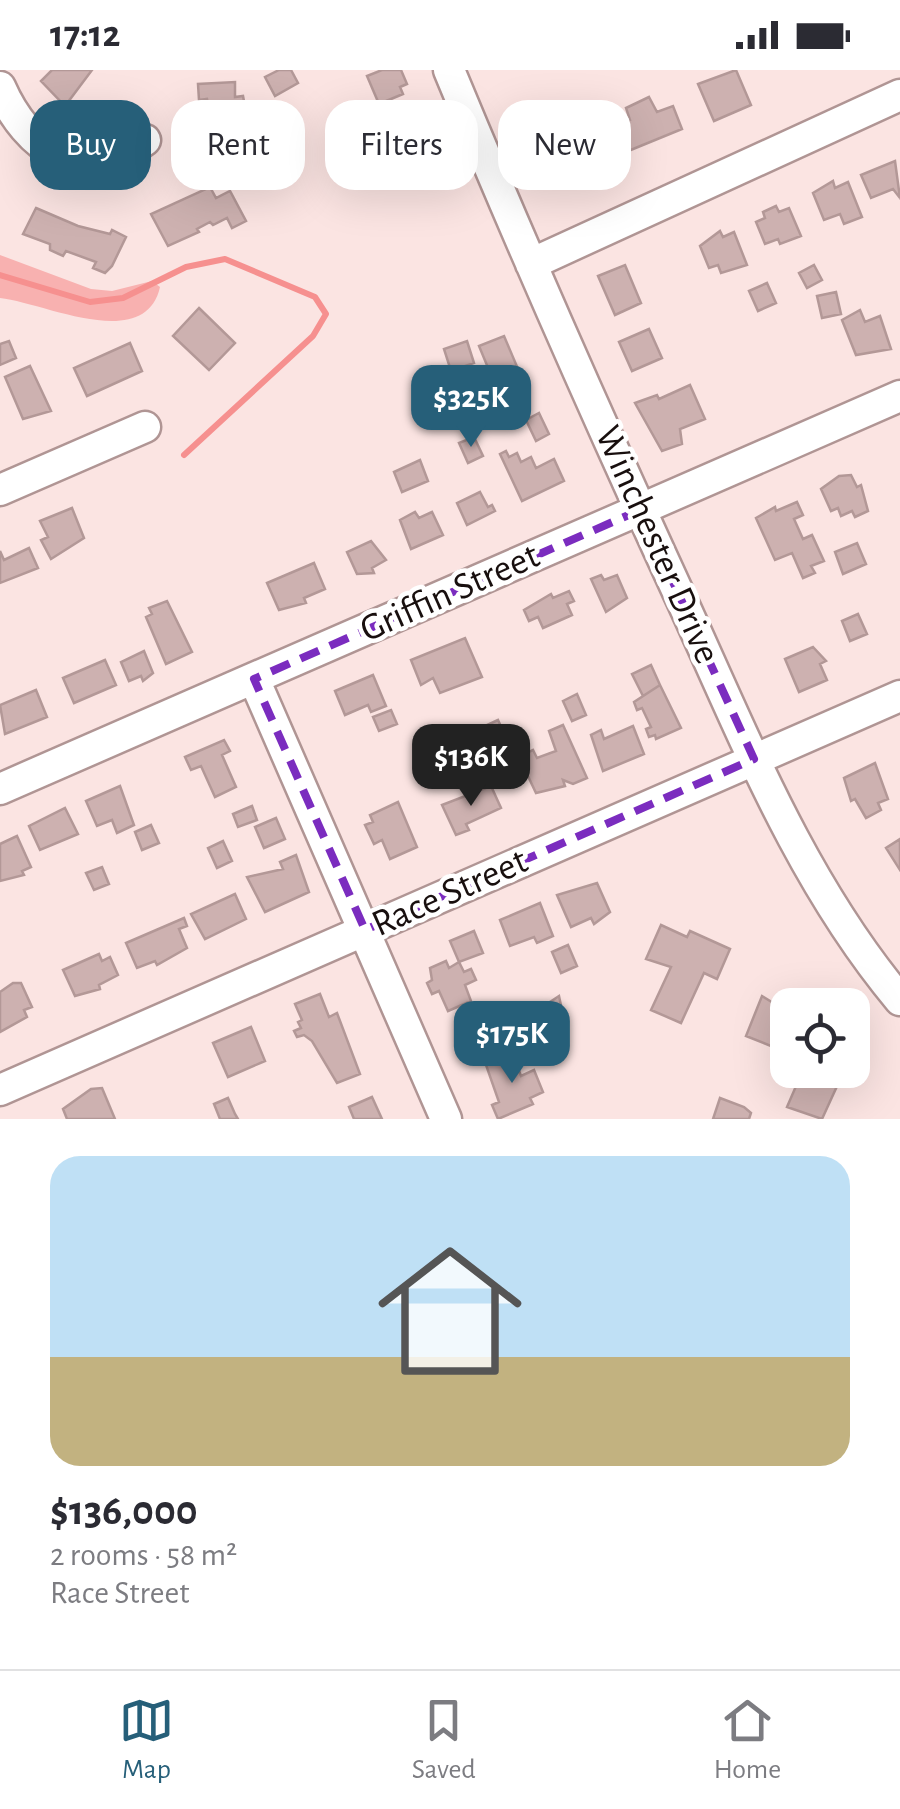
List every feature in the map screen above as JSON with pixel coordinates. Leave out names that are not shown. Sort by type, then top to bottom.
[{"type":"street","name":"Winchester Drive","points":[[448,70],[640,510],[785,826],[824,893],[900,1000]]},
{"type":"street","points":[[0,87],[30,136]]},
{"type":"street","points":[[531,264],[900,96]]},
{"type":"street","name":"Griffin Street","points":[[0,789],[900,396]]},
{"type":"street","points":[[0,490],[145,427]]},
{"type":"street","points":[[254,678],[446,1119]]},
{"type":"street","name":"Race Street","points":[[0,1090],[900,696]]},
{"type":"highlighted area","points":[[640,510],[754,759],[365,930],[254,679]]},
{"type":"shaded area","points":[[0,255],[91,289],[112,291],[152,281],[160,287],[151,307],[135,318],[114,321],[65,314],[0,298]]},
{"type":"building","points":[[52,70],[92,70],[70,100],[59,100],[41,81]]},
{"type":"building","points":[[279,70],[291,70],[298,83],[275,96],[265,77]]},
{"type":"building","points":[[382,70],[401,70],[407,84],[400,87],[403,94],[377,100],[367,76]]},
{"type":"building","points":[[736,70],[751,105],[714,121],[698,84]]},
{"type":"building","points":[[235,82],[235,97],[243,96],[244,100],[199,100],[198,84]]},
{"type":"building","points":[[649,97],[657,112],[673,106],[682,129],[631,150],[631,106]]},
{"type":"building","points":[[895,161],[900,198],[893,189],[871,198],[861,175]]},
{"type":"building","points":[[833,181],[835,188],[848,182],[862,217],[844,224],[840,214],[824,220],[813,193]]},
{"type":"building","points":[[203,190],[212,190],[216,198],[230,191],[246,221],[232,228],[227,218],[213,225],[210,222],[197,229],[199,232],[168,246],[151,214]]},
{"type":"building","points":[[776,206],[779,212],[789,208],[801,236],[780,244],[778,239],[765,244],[756,222],[765,218],[763,212]]},
{"type":"building","points":[[36,208],[78,226],[110,234],[112,230],[126,237],[112,266],[105,273],[93,268],[96,262],[66,251],[63,256],[50,250],[50,244],[23,234]]},
{"type":"building","points":[[720,231],[723,237],[734,232],[747,265],[721,273],[718,265],[709,268],[700,246]]},
{"type":"building","points":[[625,265],[641,303],[615,315],[598,276]]},
{"type":"building","points":[[814,265],[822,280],[807,288],[799,273]]},
{"type":"building","points":[[767,283],[776,303],[758,311],[749,291]]},
{"type":"building","points":[[836,292],[841,314],[822,318],[817,296]]},
{"type":"building","points":[[199,308],[235,343],[209,370],[173,336]]},
{"type":"building","points":[[860,310],[865,322],[880,316],[891,349],[856,355],[842,320]]},
{"type":"building","points":[[649,329],[662,358],[632,371],[619,342]]},
{"type":"building","points":[[504,336],[521,376],[496,387],[479,346]]},
{"type":"building","points":[[9,341],[16,358],[0,365],[0,344]]},
{"type":"building","points":[[467,341],[474,363],[451,371],[444,349]]},
{"type":"building","points":[[130,343],[142,371],[87,396],[74,368]]},
{"type":"building","points":[[30,366],[51,411],[23,419],[5,377]]},
{"type":"building","points":[[690,385],[705,419],[680,429],[682,444],[662,451],[635,403],[657,395],[659,399]]},
{"type":"building","points":[[539,413],[549,434],[536,441],[526,420]]},
{"type":"building","points":[[474,437],[483,456],[468,463],[459,443]]},
{"type":"building","points":[[506,451],[509,457],[517,453],[521,462],[531,457],[536,468],[554,459],[564,481],[522,501],[500,454]]},
{"type":"building","points":[[420,460],[428,481],[402,492],[394,472]]},
{"type":"building","points":[[851,475],[857,487],[861,485],[868,511],[855,517],[852,511],[841,516],[838,508],[831,511],[821,489],[839,476]]},
{"type":"building","points":[[480,492],[488,507],[492,505],[495,511],[467,525],[457,503]]},
{"type":"building","points":[[797,502],[803,515],[794,519],[803,539],[812,535],[824,561],[811,566],[815,573],[803,578],[792,553],[775,560],[756,518],[775,507],[776,511]]},
{"type":"building","points":[[72,508],[84,538],[51,559],[41,540],[48,537],[40,521]]},
{"type":"building","points":[[415,512],[419,518],[432,512],[443,535],[411,549],[400,520]]},
{"type":"building","points":[[371,541],[386,560],[372,568],[374,573],[357,574],[347,552]]},
{"type":"building","points":[[857,543],[866,564],[843,574],[835,552]]},
{"type":"building","points":[[29,548],[38,568],[0,583],[0,551],[4,560]]},
{"type":"building","points":[[314,563],[325,589],[304,598],[306,603],[279,610],[267,583]]},
{"type":"building","points":[[601,575],[604,580],[617,575],[627,598],[606,612],[591,579]]},
{"type":"building","points":[[569,591],[574,601],[567,604],[572,615],[543,628],[538,617],[529,621],[524,610],[551,594],[553,598]]},
{"type":"building","points":[[167,601],[192,652],[166,664],[146,617],[152,614],[149,608]]},
{"type":"building","points":[[858,614],[867,634],[850,641],[842,621]]},
{"type":"building","points":[[465,638],[482,677],[440,693],[433,678],[421,685],[411,660]]},
{"type":"building","points":[[813,647],[826,661],[820,664],[827,680],[799,692],[785,659]]},
{"type":"building","points":[[144,651],[153,673],[143,681],[141,676],[129,681],[121,662]]},
{"type":"building","points":[[105,660],[116,685],[74,703],[63,678]]},
{"type":"building","points":[[651,665],[660,685],[643,696],[632,674]]},
{"type":"building","points":[[373,675],[386,706],[371,712],[368,705],[345,715],[335,691]]},
{"type":"building","points":[[660,685],[681,728],[656,739],[655,735],[649,737],[646,729],[651,727],[642,708],[637,710],[634,702]]},
{"type":"building","points":[[36,690],[47,717],[5,734],[0,705]]},
{"type":"building","points":[[577,694],[586,715],[572,721],[563,701]]},
{"type":"building","points":[[391,710],[397,724],[379,731],[373,717]]},
{"type":"building","points":[[498,720],[510,746],[488,756],[476,730]]},
{"type":"building","points":[[563,725],[587,778],[573,784],[563,780],[565,786],[536,793],[519,757],[533,750],[537,758],[556,751],[549,731]]},
{"type":"building","points":[[633,726],[644,754],[603,771],[591,735],[601,730],[604,739]]},
{"type":"building","points":[[224,740],[230,751],[222,755],[236,787],[215,797],[201,766],[191,770],[185,757]]},
{"type":"building","points":[[875,763],[888,799],[878,803],[881,810],[866,818],[855,799],[851,801],[844,778]]},
{"type":"building","points":[[120,786],[134,825],[117,833],[112,820],[97,826],[86,801]]},
{"type":"building","points":[[491,786],[501,808],[466,824],[469,830],[456,835],[442,805]]},
{"type":"building","points":[[398,802],[417,847],[390,859],[382,840],[374,844],[365,825],[373,822],[370,815]]},
{"type":"building","points":[[252,806],[257,820],[238,827],[233,814]]},
{"type":"building","points":[[65,808],[78,834],[40,850],[29,826]]},
{"type":"building","points":[[276,818],[285,839],[264,848],[255,827]]},
{"type":"building","points":[[151,825],[159,843],[142,850],[135,832]]},
{"type":"building","points":[[17,836],[31,867],[22,871],[24,875],[0,881],[0,844]]},
{"type":"building","points":[[900,839],[900,870],[886,848]]},
{"type":"building","points":[[223,841],[232,861],[217,868],[208,848]]},
{"type":"building","points":[[296,855],[309,892],[265,912],[247,877],[283,869],[280,862]]},
{"type":"building","points":[[102,867],[109,884],[94,890],[86,873]]},
{"type":"building","points":[[597,883],[610,912],[594,924],[591,918],[571,927],[557,895]]},
{"type":"building","points":[[235,894],[246,919],[205,939],[191,914]]},
{"type":"building","points":[[540,903],[553,936],[537,943],[534,937],[510,946],[500,920]]},
{"type":"building","points":[[184,918],[187,926],[179,929],[187,948],[157,965],[155,961],[137,968],[126,943]]},
{"type":"building","points":[[661,925],[687,937],[690,931],[730,949],[717,979],[704,973],[681,1023],[651,1010],[671,967],[646,959]]},
{"type":"building","points":[[474,931],[483,953],[459,962],[450,941]]},
{"type":"building","points":[[568,945],[577,966],[561,973],[552,952]]},
{"type":"building","points":[[99,954],[102,961],[110,957],[118,975],[99,985],[100,989],[75,996],[63,970]]},
{"type":"building","points":[[446,961],[449,968],[459,962],[464,972],[471,969],[476,980],[465,985],[471,1001],[448,1011],[439,991],[432,994],[427,983],[432,980],[430,968]]},
{"type":"building","points":[[13,983],[21,983],[32,1007],[24,1010],[27,1017],[0,1032],[0,992]]},
{"type":"building","points":[[320,994],[329,1017],[337,1013],[360,1074],[337,1083],[312,1041],[304,1035],[297,1037],[294,1031],[301,1028],[298,1022],[302,1020],[295,1004]]},
{"type":"building","points":[[559,996],[563,1015],[550,1020],[544,1006]]},
{"type":"building","points":[[762,996],[770,1001],[770,1046],[746,1036]]},
{"type":"building","points":[[251,1027],[265,1061],[228,1077],[213,1043]]},
{"type":"building","points":[[513,1054],[521,1076],[534,1070],[543,1092],[530,1098],[533,1104],[498,1119],[492,1105],[499,1102],[486,1065]]},
{"type":"building","points":[[102,1088],[115,1119],[67,1119],[63,1109],[91,1089]]},
{"type":"building","points":[[795,1088],[836,1088],[822,1119],[787,1107]]},
{"type":"building","points":[[372,1097],[382,1119],[354,1119],[349,1107]]},
{"type":"building","points":[[228,1098],[238,1119],[220,1119],[214,1104]]},
{"type":"building","points":[[720,1098],[744,1107],[751,1113],[749,1119],[713,1119]]},
{"type":"waterway","points":[[0,275],[90,302],[123,298],[186,267],[225,259],[315,297],[326,314],[313,336],[184,455]]}]
